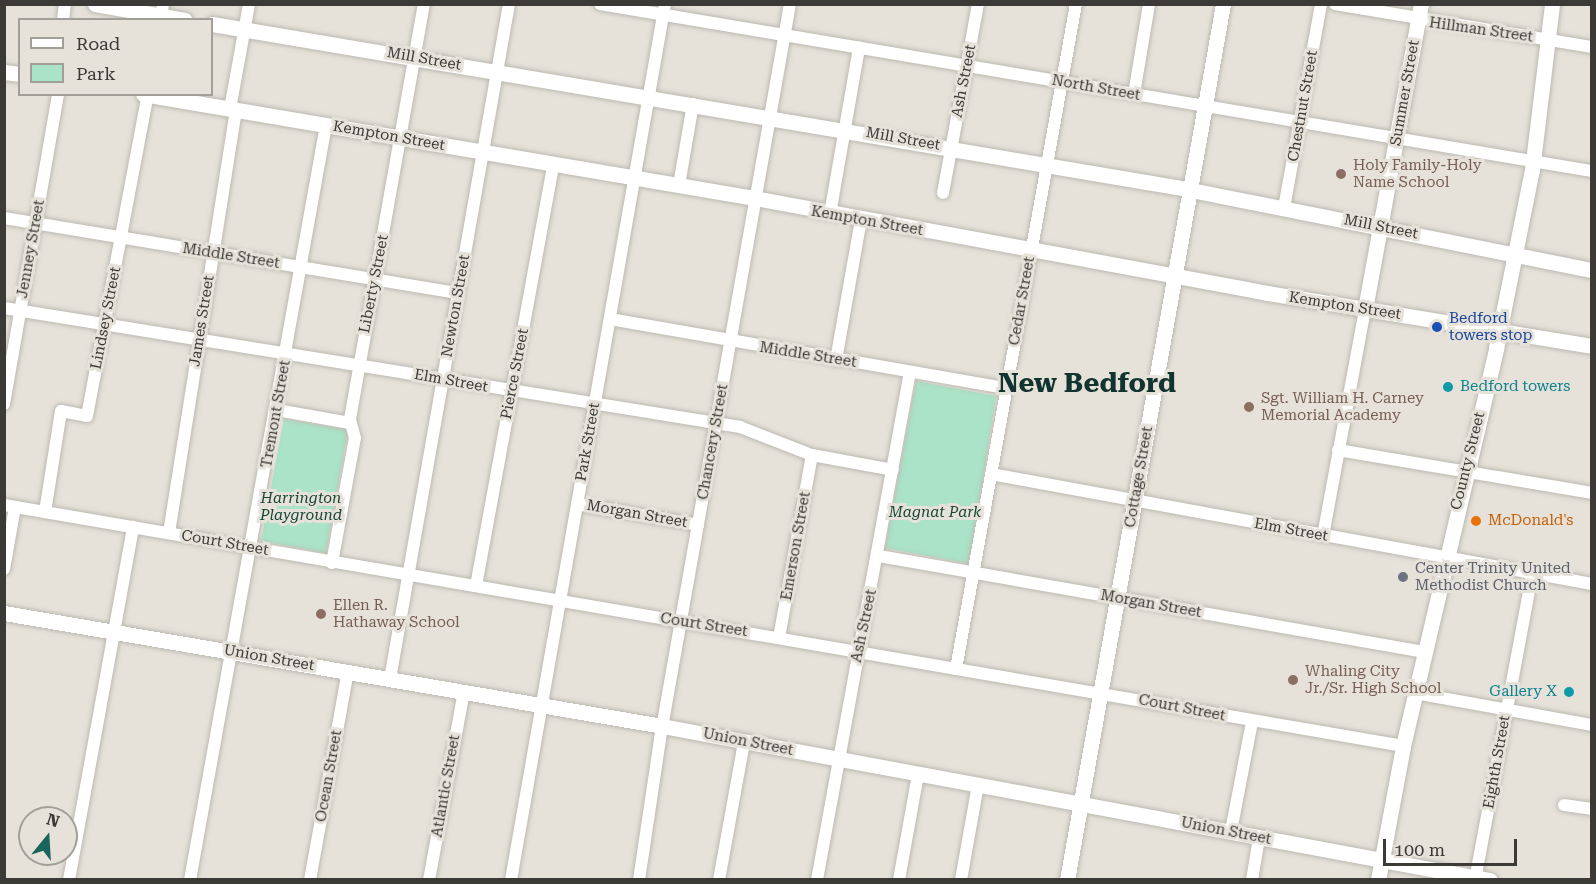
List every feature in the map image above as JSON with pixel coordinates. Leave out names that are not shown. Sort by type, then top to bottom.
[{"type":"main road","points":[[95,4],[162,13],[178,18]]},
{"type":"main road","name":"Cottage Street","points":[[1067,879],[1102,692],[1202,106],[1223,4]]},
{"type":"main road","name":"Summer Street","points":[[1365,309],[1420,4]]},
{"type":"main road","name":"County Street","points":[[1378,879],[1414,693],[1464,471],[1500,330],[1532,162],[1552,4]]},
{"type":"main road","name":"Mill Street","points":[[213,24],[1189,189],[1592,270]]},
{"type":"main road","name":"Kempton Street","points":[[154,96],[636,177],[1174,276],[1592,346]]},
{"type":"main road","name":"Union Street","points":[[4,613],[662,726],[1480,879]]},
{"type":"street","name":"James Street","points":[[169,533],[249,4]]},
{"type":"street","name":"Liberty Street","points":[[332,563],[355,438],[350,423],[359,366],[424,4]]},
{"type":"street","name":"Newton Street","points":[[390,679],[509,4]]},
{"type":"street","name":"North Street","points":[[600,4],[664,10],[785,36],[1592,171]]},
{"type":"street","name":"Chancery Street","points":[[639,879],[662,726],[790,4]]},
{"type":"street","name":"Ash Street","points":[[943,193],[978,4]]},
{"type":"street","name":"Cedar Street","points":[[956,669],[1076,4]]},
{"type":"street","points":[[1134,94],[1149,4]]},
{"type":"street","name":"Chestnut Street","points":[[1284,208],[1321,4]]},
{"type":"street","name":"Hillman Street","points":[[1335,4],[1418,21],[1592,47]]},
{"type":"street","name":"Park Street","points":[[511,879],[664,10]]},
{"type":"street","points":[[830,214],[859,48]]},
{"type":"street","name":"Jenney Street","points":[[4,404],[58,96]]},
{"type":"street","name":"Lindsey Street","points":[[45,512],[61,411],[87,416],[148,96]]},
{"type":"street","points":[[680,185],[693,104]]},
{"type":"street","name":"Tremont Street","points":[[190,879],[278,410],[326,125]]},
{"type":"street","name":"Pierce Street","points":[[476,586],[554,163]]},
{"type":"street","name":"Middle Street","points":[[4,218],[458,293]]},
{"type":"street","points":[[836,360],[861,219]]},
{"type":"street","name":"Elm Street","points":[[4,308],[716,424],[754,431],[812,455],[892,470]]},
{"type":"street","name":"Summer Street","points":[[1323,536],[1365,309]]},
{"type":"street","name":"Middle Street","points":[[610,319],[731,343],[1007,388]]},
{"type":"street","name":"Ash Street","points":[[817,879],[858,651],[879,556],[910,372]]},
{"type":"street","points":[[278,410],[350,423]]},
{"type":"street","points":[[1338,450],[1592,493]]},
{"type":"street","name":"Emerson Street","points":[[779,638],[812,455]]},
{"type":"street","name":"Elm Street","points":[[991,474],[1592,585]]},
{"type":"street","name":"Morgan Street","points":[[578,504],[698,525]]},
{"type":"street","points":[[4,568],[10,506]]},
{"type":"street","name":"Court Street","points":[[10,506],[560,602],[1102,692],[1252,722],[1403,746]]},
{"type":"street","points":[[69,879],[133,527]]},
{"type":"street","name":"Morgan Street","points":[[879,556],[1424,652]]},
{"type":"street","name":"Eighth Street","points":[[1480,879],[1506,710],[1532,574]]},
{"type":"street","name":"Ocean Street","points":[[310,879],[348,671]]},
{"type":"street","name":"Atlantic Street","points":[[429,879],[464,692]]},
{"type":"street","points":[[1414,693],[1592,724]]},
{"type":"street","points":[[1231,831],[1252,722]]},
{"type":"street","points":[[719,879],[744,742]]},
{"type":"street","points":[[899,879],[918,774]]},
{"type":"street","points":[[961,879],[978,785]]},
{"type":"street","points":[[1564,805],[1592,809]]},
{"type":"street","points":[[1252,879],[1259,837]]},
{"type":"green space","name":"Magnat Park","points":[[916,381],[996,396],[970,564],[885,548]]},
{"type":"green space","name":"Harrington Playground","points":[[284,419],[348,430],[326,553],[261,541]]},
{"type":"place","name":"Holy Family-Holy Name School","points":[[1341,174]]},
{"type":"place","name":"Bedford towers stop","points":[[1437,327]]},
{"type":"place","name":"Bedford towers","points":[[1448,387]]},
{"type":"place","name":"Sgt. William H. Carney Memorial Academy","points":[[1249,407]]},
{"type":"place","name":"McDonald's","points":[[1476,521]]},
{"type":"place","name":"Center Trinity United Methodist Church","points":[[1403,577]]},
{"type":"place","name":"Ellen R. Hathaway School","points":[[321,614]]},
{"type":"place","name":"Whaling City Jr./Sr. High School","points":[[1293,680]]},
{"type":"place","name":"Gallery X","points":[[1569,692]]},
{"type":"district","name":"New Bedford","points":[[1087,384]]}]
